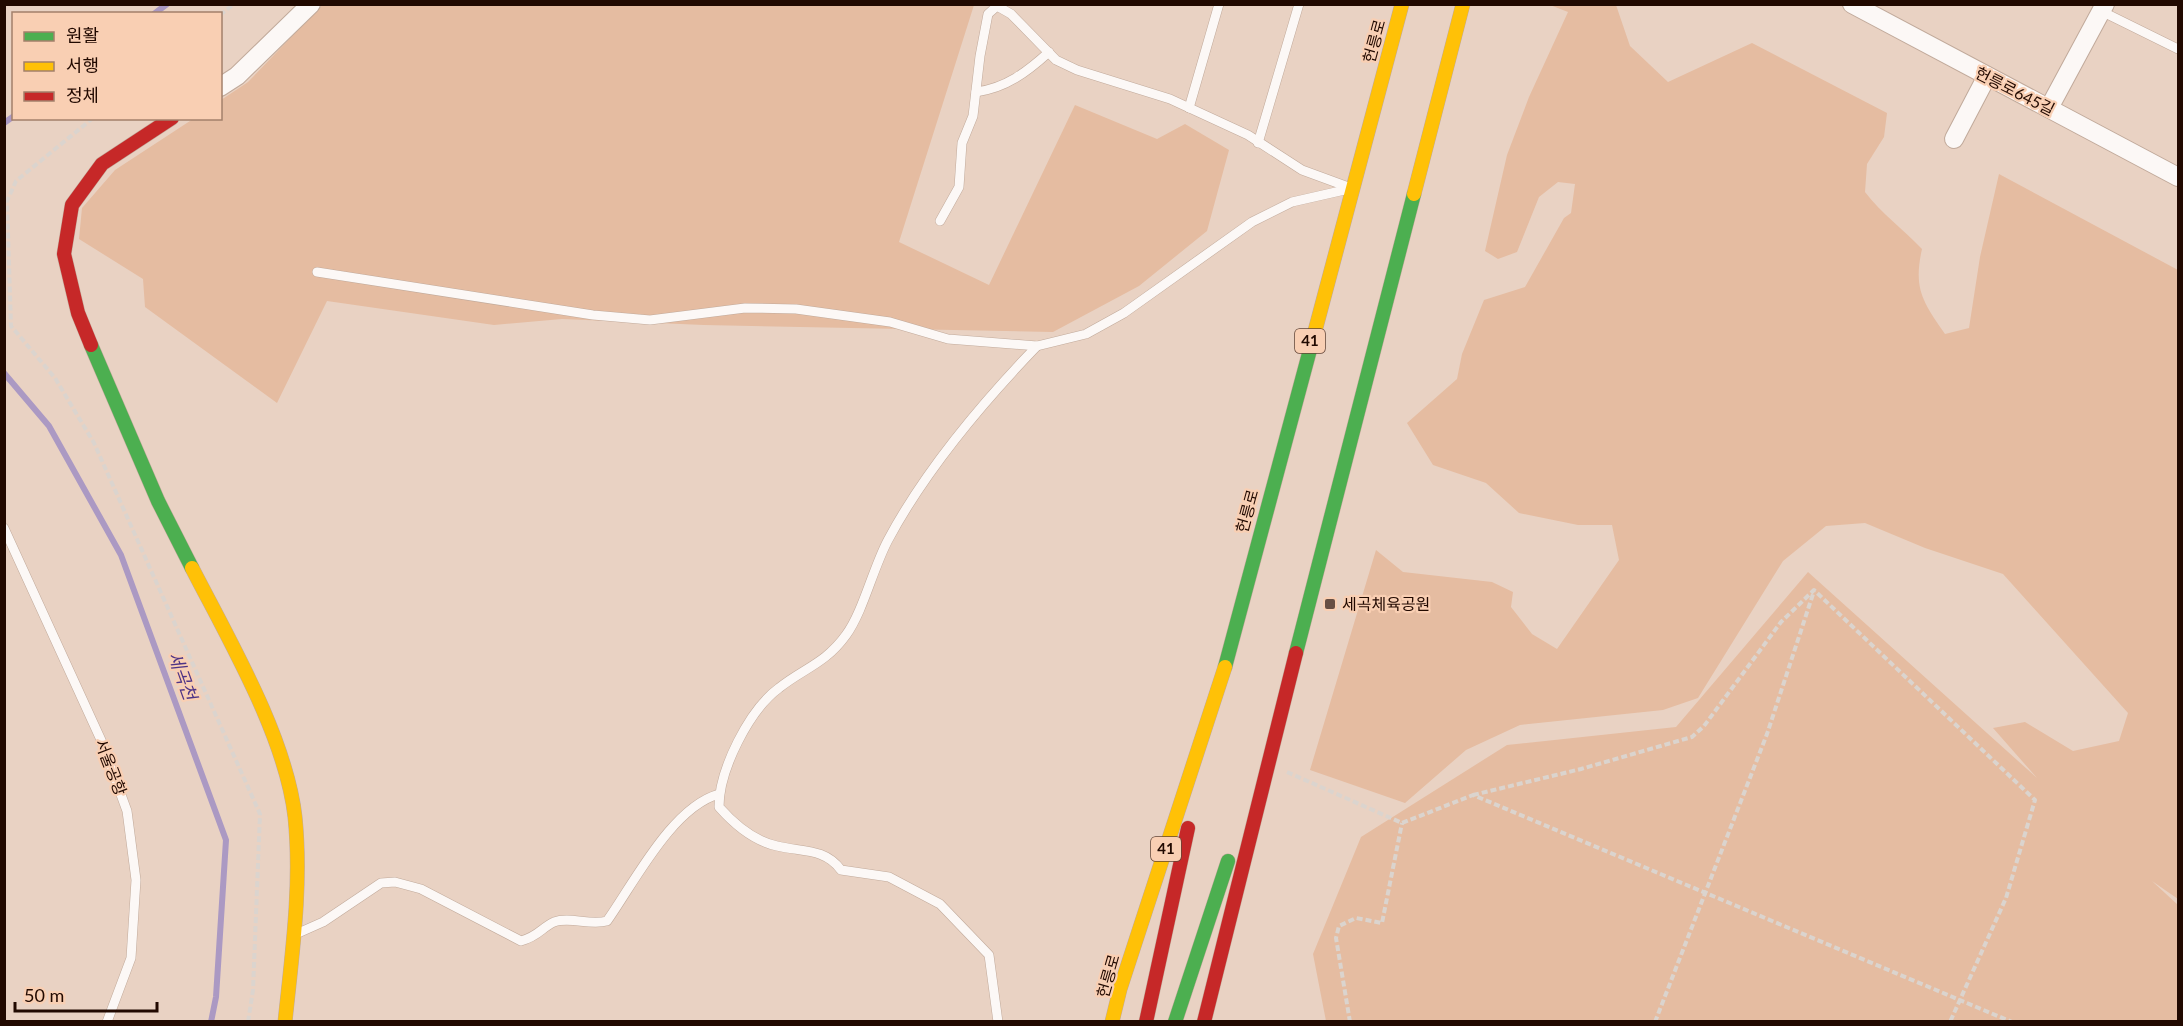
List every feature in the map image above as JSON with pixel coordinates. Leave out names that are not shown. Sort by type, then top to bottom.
[{"type":"main road","name":"헌릉로","points":[[1112,1022],[1120,989],[1222,678],[1402,4]]},
{"type":"main road","points":[[1204,1022],[1291,672],[1463,4]]},
{"type":"main road","points":[[169,120],[102,164],[72,205],[64,254],[78,314],[158,501],[244,669],[278,747],[296,817],[297,904],[285,1022]]},
{"type":"main road","points":[[1175,1022],[1291,672]]},
{"type":"main road","points":[[1146,1022],[1222,678]]},
{"type":"street","points":[[222,86],[237,76],[312,4]]},
{"type":"street","name":"헌릉로645길","points":[[1852,4],[1882,12],[1988,76],[2178,177]]},
{"type":"street","points":[[2049,108],[2103,8]]},
{"type":"street","points":[[1954,139],[1988,76]]},
{"type":"lane","points":[[1189,108],[1219,4]]},
{"type":"lane","points":[[1258,143],[1299,4]]},
{"type":"lane","points":[[940,221],[959,187],[962,143],[973,116],[988,14],[997,6],[1011,14],[1056,60],[1077,70],[1170,99],[1248,135],[1302,170],[1351,188]]},
{"type":"lane","points":[[2103,8],[2178,49]]},
{"type":"lane","points":[[975,92],[995,90],[1026,72],[1049,52]]},
{"type":"lane","points":[[317,272],[593,315],[650,320],[746,308],[796,309],[890,322],[948,339],[1037,346],[1086,334],[1124,313],[1252,222],[1292,202],[1351,188]]},
{"type":"lane","points":[[998,1022],[989,955],[940,903],[889,877],[841,870],[833,860],[823,854],[775,846],[733,823],[719,807],[719,794],[728,766],[744,731],[763,703],[778,688],[812,669],[848,633],[873,569],[905,511],[987,402],[1037,346]]},
{"type":"lane","name":"서울공항","points":[[4,528],[101,740],[127,811],[136,880],[130,958],[107,1022]]},
{"type":"lane","points":[[294,935],[323,922],[381,883],[395,882],[421,889],[521,940],[535,937],[554,922],[565,920],[595,924],[608,921],[658,846],[680,820],[708,797],[719,794]]},
{"type":"path","points":[[222,13],[234,4]]},
{"type":"path","points":[[91,120],[16,181],[7,201],[11,326],[55,378],[94,443],[260,814],[254,990],[248,1022]]},
{"type":"path","points":[[1269,765],[1402,823],[1473,795],[1581,769],[1692,737],[1704,726],[1781,622],[1814,590]]},
{"type":"path","points":[[1655,1022],[1767,734],[1814,590]]},
{"type":"path","points":[[1814,590],[2035,800],[2006,898],[1950,1022]]},
{"type":"path","points":[[1473,795],[2012,1022]]},
{"type":"path","points":[[1350,1022],[1336,938],[1339,926],[1356,918],[1382,923],[1402,823]]},
{"type":"shaded area","points":[[322,5],[974,5],[899,242],[989,285],[1075,105],[1157,139],[1185,124],[1229,150],[1207,231],[1139,286],[1053,332],[704,325],[562,319],[494,325],[327,301],[277,403],[145,307],[143,279],[79,239],[82,208],[115,170],[191,120],[222,120],[222,99],[248,82]]},
{"type":"shaded area","points":[[1550,5],[1616,5],[1630,46],[1668,82],[1752,43],[1887,113],[1884,137],[1867,164],[1865,192],[1922,249],[1919,275],[1922,294],[1945,334],[1969,328],[1980,257],[1999,174],[2178,270],[2178,899],[2152,881],[2178,905],[2178,1021],[1326,1021],[1313,954],[1361,837],[1507,745],[1676,727],[1808,572],[2037,778],[1993,728],[2025,722],[2073,751],[2119,741],[2128,713],[2003,574],[1925,548],[1865,523],[1826,526],[1783,561],[1698,698],[1663,710],[1520,725],[1466,750],[1405,803],[1310,770],[1376,550],[1403,572],[1492,582],[1513,592],[1511,607],[1532,634],[1557,649],[1619,560],[1612,525],[1578,525],[1519,513],[1486,483],[1433,465],[1407,423],[1457,379],[1462,354],[1484,300],[1525,287],[1564,218],[1571,213],[1575,184],[1558,182],[1539,197],[1517,252],[1498,259],[1485,251],[1507,155],[1529,97],[1568,12]]},
{"type":"waterway","name":"세곡천","points":[[157,12],[167,4]]},
{"type":"waterway","name":"세곡천","points":[[4,123],[12,117]]},
{"type":"waterway","name":"세곡천","points":[[4,373],[49,426],[121,555],[226,840],[216,997],[211,1022]]},
{"type":"traffic: fast","points":[[1296,653],[1414,194]]},
{"type":"traffic: fast","points":[[1225,667],[1315,331]]},
{"type":"traffic: fast","points":[[91,345],[158,501],[192,568]]},
{"type":"traffic: fast","points":[[1175,1022],[1228,861]]},
{"type":"traffic: slow","points":[[1315,331],[1402,4]]},
{"type":"traffic: slow","points":[[1414,194],[1463,4]]},
{"type":"traffic: slow","points":[[192,568],[254,690],[268,722],[290,786],[295,817],[297,868],[295,919],[285,1022]]},
{"type":"traffic: slow","points":[[1112,1022],[1120,989],[1225,667]]},
{"type":"traffic: jam","points":[[91,345],[78,313],[64,254],[72,205],[102,164],[169,120]]},
{"type":"traffic: jam","points":[[1204,1022],[1296,653]]},
{"type":"traffic: jam","points":[[1146,1022],[1188,828]]},
{"type":"place","name":"세곡체육공원","points":[[1330,604]]}]
